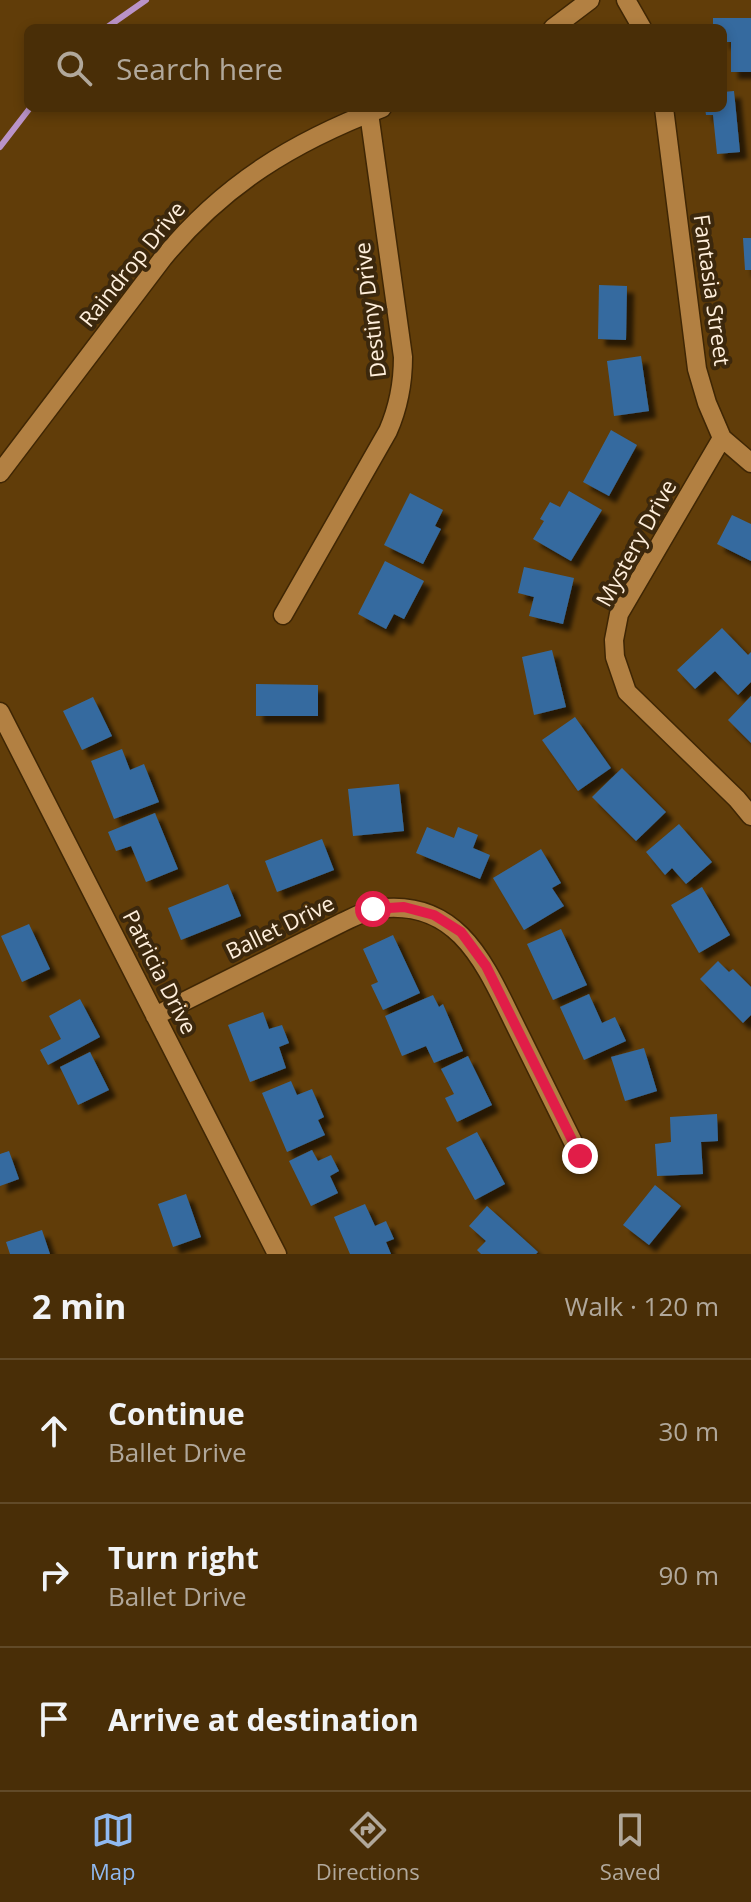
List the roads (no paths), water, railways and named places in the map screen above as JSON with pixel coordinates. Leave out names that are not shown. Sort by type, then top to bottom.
[{"type":"street","points":[[558,24],[590,0]]},
{"type":"street","points":[[626,0],[640,24]]},
{"type":"street","name":"Raindrop Drive","points":[[0,473],[188,227],[248,175],[321,134],[374,112]]},
{"type":"street","name":"Destiny Drive","points":[[283,615],[399,407],[403,357],[376,112]]},
{"type":"street","name":"Fantasia Street","points":[[665,112],[697,369],[722,438],[751,463]]},
{"type":"street","name":"Mystery Drive","points":[[722,438],[619,614],[614,640],[615,657],[627,692],[751,816]]},
{"type":"street","name":"Patricia Drive","points":[[0,712],[277,1254]]},
{"type":"street","name":"Ballet Drive","points":[[155,1016],[373,909],[404,907],[434,915],[461,932],[486,966],[580,1156]]},
{"type":"waterway","points":[[112,24],[146,0]]},
{"type":"waterway","points":[[0,147],[27,112]]}]
